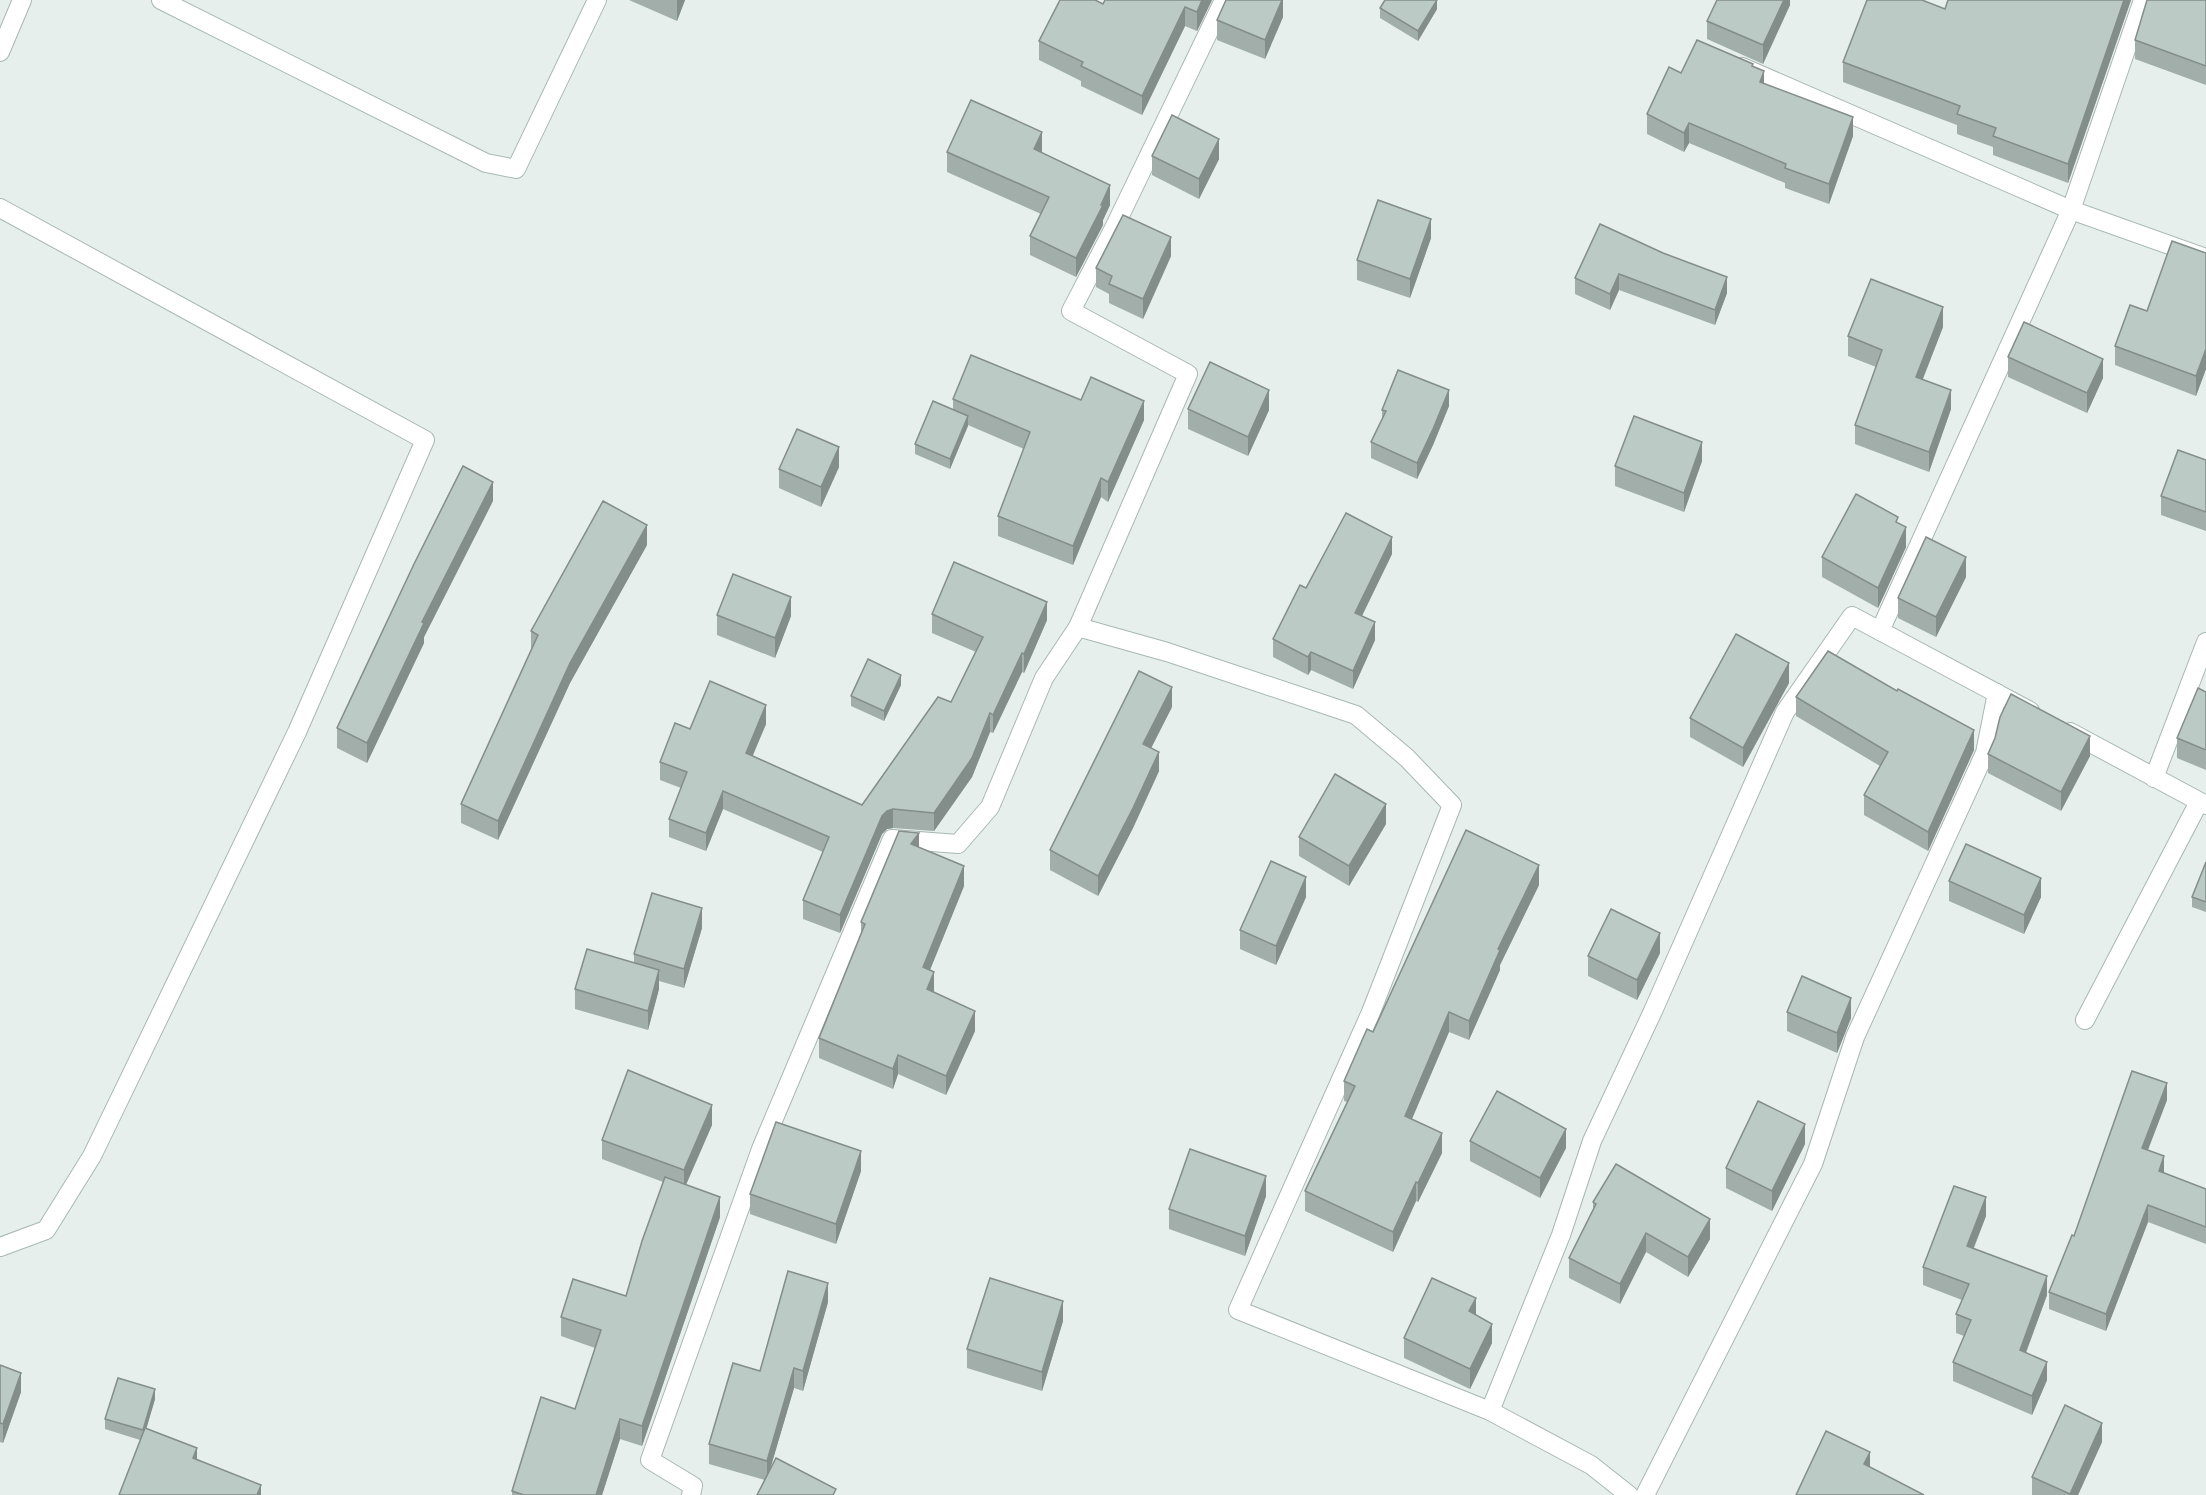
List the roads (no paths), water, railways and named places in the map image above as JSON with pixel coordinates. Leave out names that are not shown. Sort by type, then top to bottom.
[{"type":"street","points":[[0,52],[22,0]]},
{"type":"street","points":[[167,2],[486,163],[516,169],[597,0]]},
{"type":"street","points":[[691,1495],[693,1486],[650,1460],[761,1149],[892,838],[958,844],[990,807],[1044,678],[1078,627],[1188,374],[1071,311],[1114,228],[1224,0]]},
{"type":"street","points":[[1880,631],[2071,210],[2143,0]]},
{"type":"street","points":[[1726,60],[2071,210],[2206,258]]},
{"type":"street","points":[[0,208],[425,440],[297,732],[92,1156],[46,1230],[0,1247]]},
{"type":"street","points":[[1490,1411],[1561,1235],[1592,1141],[1653,1011],[1785,712],[1852,616],[2203,803],[2085,1020]]},
{"type":"street","points":[[1078,627],[1167,652],[1356,715],[1407,758],[1452,804],[1371,1012],[1238,1310],[1490,1411],[1591,1465],[1629,1495]]},
{"type":"street","points":[[2154,777],[2206,642]]},
{"type":"street","points":[[1645,1495],[1813,1164],[1855,1037],[1985,753],[1997,693]]}]
